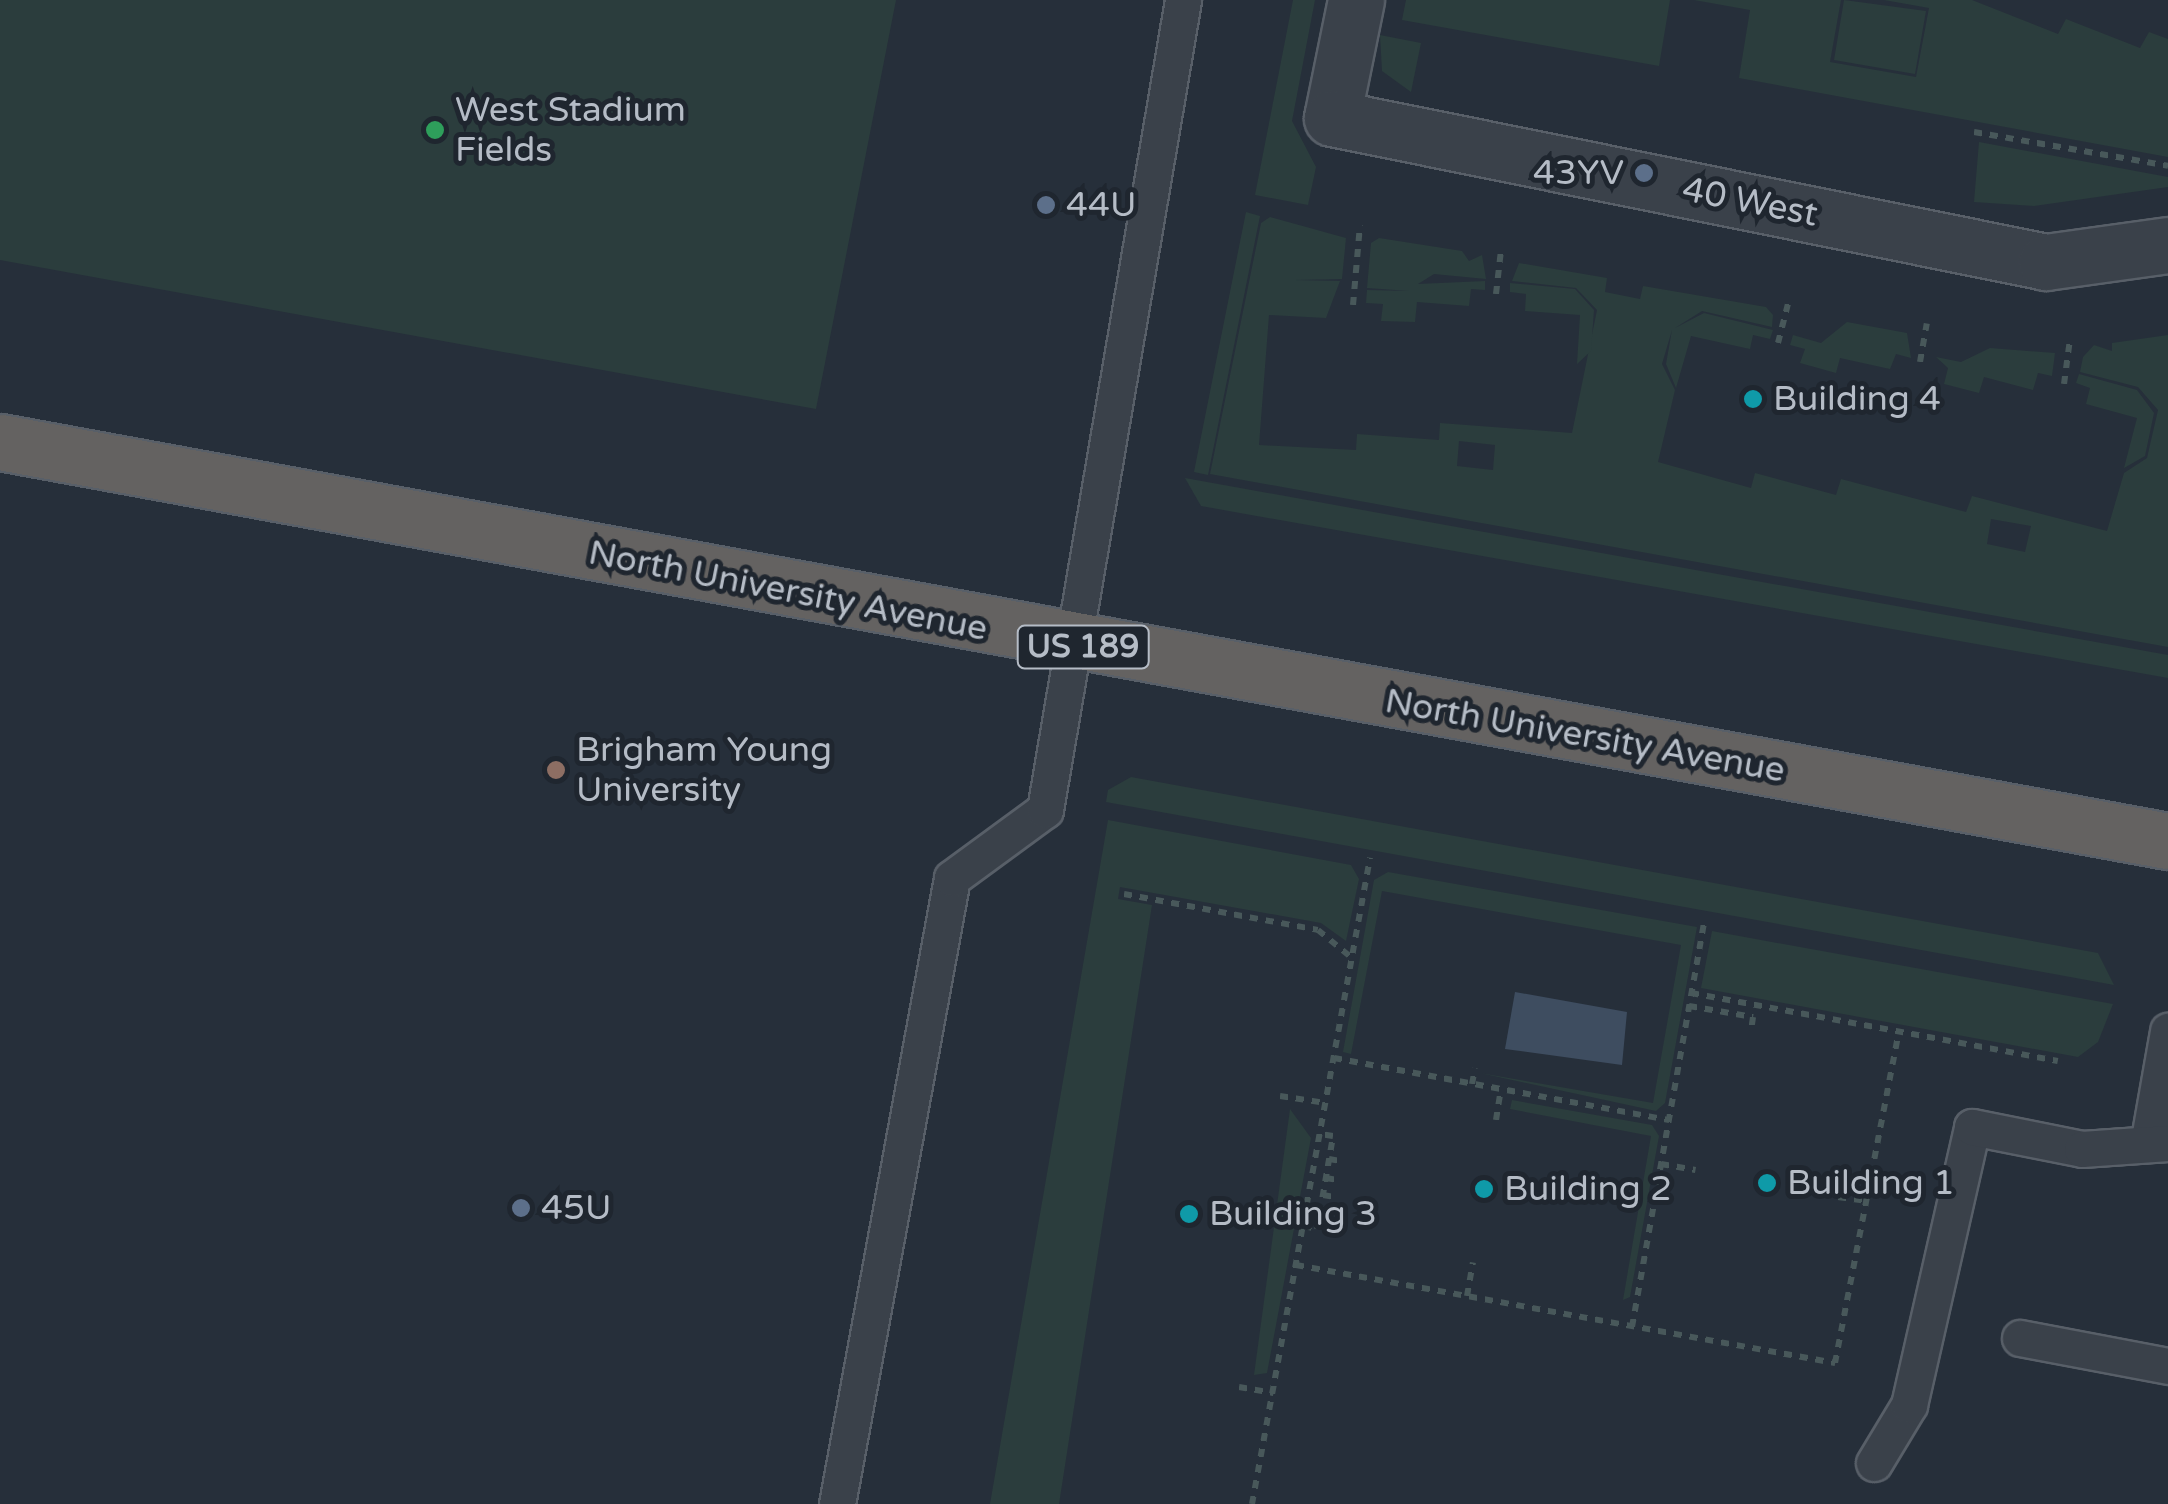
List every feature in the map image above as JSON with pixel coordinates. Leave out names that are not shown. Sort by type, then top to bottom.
[{"type":"highway","name":"North University Avenue","points":[[0,442],[1072,645],[2168,840]]},
{"type":"street","name":"40 West","points":[[1356,0],[1332,118],[2046,262],[2168,245]]},
{"type":"lane","points":[[838,1504],[952,878],[1045,810],[1183,0]]},
{"type":"lane","points":[[1874,1463],[1909,1405],[1972,1127],[2082,1149],[2158,1141],[2168,1031]]},
{"type":"lane","points":[[2020,1338],[2168,1366]]},
{"type":"path","points":[[1974,132],[2168,166]]},
{"type":"path","points":[[1353,305],[1360,225]]},
{"type":"path","points":[[1496,294],[1501,250]]},
{"type":"path","points":[[1778,343],[1789,300]]},
{"type":"path","points":[[1920,362],[1927,324]]},
{"type":"path","points":[[2064,384],[2070,339]]},
{"type":"path","points":[[1252,1504],[1370,858]]},
{"type":"path","points":[[1124,894],[1318,930],[1352,958]]},
{"type":"path","points":[[1632,1327],[1705,920]]},
{"type":"path","points":[[1691,993],[2058,1061]]},
{"type":"path","points":[[1689,1006],[1753,1017],[1750,1031]]},
{"type":"path","points":[[1296,1265],[1835,1363],[1899,1031]]},
{"type":"path","points":[[1334,1058],[1669,1120]]},
{"type":"path","points":[[1472,1084],[1475,1068]]},
{"type":"path","points":[[1496,1120],[1501,1089]]},
{"type":"path","points":[[1280,1096],[1326,1103]]},
{"type":"path","points":[[1304,1226],[1317,1229],[1323,1196],[1333,1136],[1320,1134]]},
{"type":"path","points":[[1329,1160],[1340,1161]]},
{"type":"path","points":[[1661,1164],[1695,1170]]},
{"type":"path","points":[[1326,1178],[1336,1180]]},
{"type":"path","points":[[1323,1196],[1334,1197]]},
{"type":"path","points":[[1838,1197],[1866,1201]]},
{"type":"path","points":[[1467,1296],[1473,1263]]},
{"type":"path","points":[[1240,1388],[1272,1393]]},
{"type":"shaded area","name":"West Stadium Fields","points":[[0,0],[896,0],[816,409],[0,260]]},
{"type":"shaded area","points":[[1293,0],[1315,0],[1292,121],[1316,167],[1308,205],[1255,195]]},
{"type":"shaded area","points":[[1406,0],[1670,0],[1659,66],[1402,20]]},
{"type":"shaded area","points":[[1694,0],[1841,0],[1830,62],[1916,77],[1929,8],[1884,0],[1972,0],[2058,34],[2066,19],[2140,48],[2149,32],[2168,39],[2168,157],[1739,78],[1750,10]]},
{"type":"shaded area","points":[[1844,0],[1926,11],[1915,74],[1834,60]]},
{"type":"shaded area","points":[[1380,35],[1421,43],[1411,92],[1382,71]]},
{"type":"shaded area","points":[[1979,142],[2168,177],[2168,187],[2034,206],[1974,202]]},
{"type":"shaded area","points":[[1246,212],[1260,216],[1208,475],[1194,472]]},
{"type":"shaded area","points":[[1270,217],[1346,238],[1342,279],[1294,280],[1340,281],[1326,318],[1269,315],[1259,445],[1356,450],[1357,434],[1439,440],[1440,423],[1572,433],[1597,310],[1576,288],[1512,281],[1519,263],[1607,278],[1605,292],[1640,299],[1643,286],[1766,307],[1773,315],[1772,327],[1702,311],[1675,328],[1704,313],[1773,330],[1770,339],[1753,335],[1750,349],[1691,336],[1676,388],[1666,364],[1672,330],[1662,364],[1675,390],[1658,462],[1751,488],[1755,473],[1836,495],[1841,479],[1966,512],[1972,496],[2107,531],[2124,473],[2147,458],[2158,410],[2138,387],[2080,372],[2083,357],[2094,345],[2112,351],[2112,343],[2168,335],[2168,647],[1210,474],[1261,223]],"holes":[[[1459,441],[1495,445],[1493,470],[1457,466]],[[1991,519],[2031,526],[2025,552],[1987,544]]]},
{"type":"shaded area","points":[[1379,238],[1462,251],[1469,261],[1482,255],[1486,279],[1434,274],[1418,284],[1485,281],[1485,290],[1471,289],[1469,306],[1417,302],[1415,322],[1381,321],[1383,304],[1366,303],[1367,290],[1409,291],[1367,288],[1371,243]]},
{"type":"shaded area","points":[[1510,283],[1575,289],[1594,310],[1591,351],[1577,364],[1580,315],[1525,311],[1526,294],[1510,292]]},
{"type":"shaded area","points":[[1847,322],[1907,333],[1911,358],[1896,354],[1890,369],[1840,358],[1836,373],[1800,363],[1805,349],[1790,345],[1793,335],[1821,343]]},
{"type":"shaded area","points":[[1990,348],[2055,353],[2052,376],[2038,373],[2033,390],[1984,377],[1979,393],[1944,384],[1948,368],[1936,357],[1961,362]]},
{"type":"shaded area","points":[[2079,374],[2137,390],[2154,413],[2145,456],[2124,468],[2137,418],[2086,404],[2090,388],[2076,383]]},
{"type":"shaded area","points":[[1185,478],[2168,655],[2168,678],[1201,506]]},
{"type":"shaded area","points":[[1131,777],[2098,953],[2114,985],[1106,802],[1108,790]]},
{"type":"shaded area","points":[[1108,820],[1351,865],[1359,879],[1346,941],[1321,923],[1120,887],[1118,899],[1152,905],[1059,1504],[990,1504]]},
{"type":"shaded area","points":[[1388,872],[1697,927],[1665,1103],[1656,1111],[1480,1073],[1653,1103],[1681,945],[1382,891],[1351,1054],[1343,1052],[1374,880]]},
{"type":"shaded area","points":[[1712,931],[2113,1004],[2098,1042],[2078,1057],[1701,988]]},
{"type":"shaded area","points":[[1512,1100],[1652,1125],[1659,1136],[1630,1297],[1623,1300],[1651,1136],[1510,1109]]},
{"type":"shaded area","points":[[1290,1109],[1311,1138],[1267,1373],[1254,1375]]},
{"type":"water","points":[[1515,992],[1627,1012],[1622,1065],[1505,1049]]},
{"type":"place","name":"West Stadium Fields","points":[[435,130]]},
{"type":"place","name":"43YV","points":[[1644,173]]},
{"type":"place","name":"44U","points":[[1046,205]]},
{"type":"place","name":"Building 4","points":[[1753,399]]},
{"type":"place","name":"Brigham Young University","points":[[556,770]]},
{"type":"place","name":"Building 1","points":[[1767,1183]]},
{"type":"place","name":"Building 2","points":[[1484,1189]]},
{"type":"place","name":"45U","points":[[521,1208]]},
{"type":"place","name":"Building 3","points":[[1189,1214]]}]
